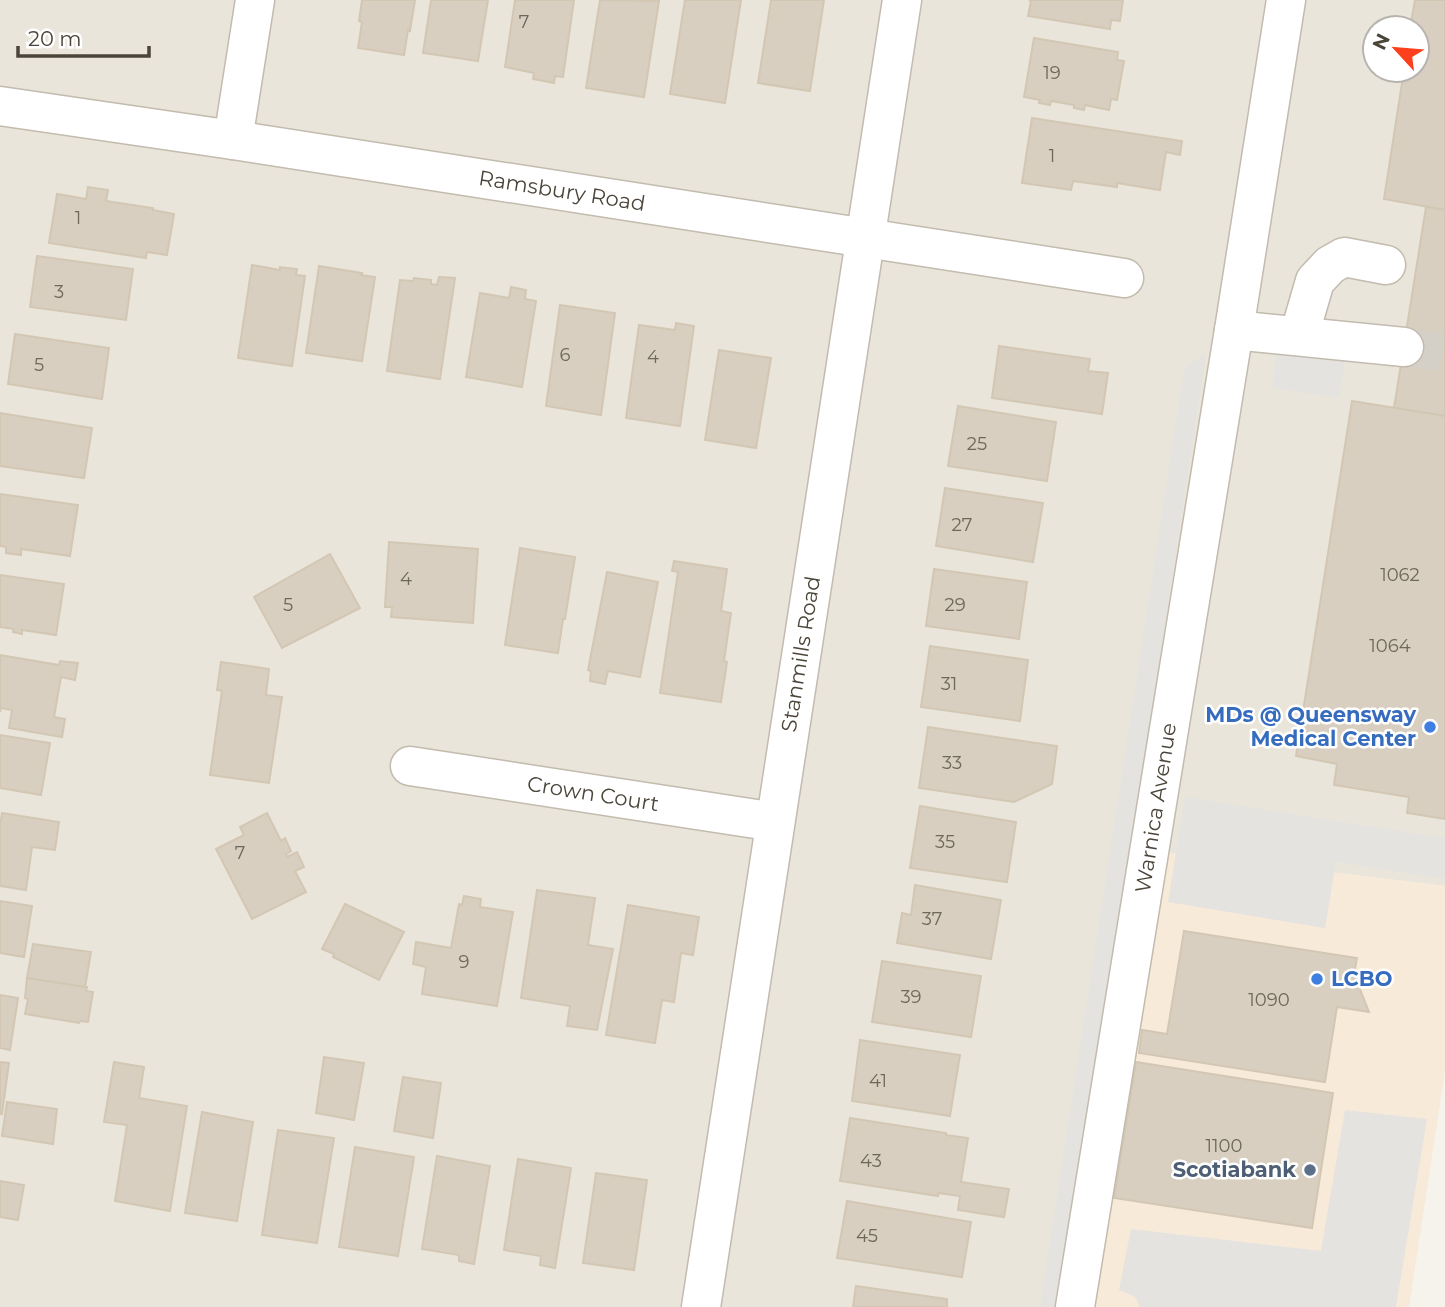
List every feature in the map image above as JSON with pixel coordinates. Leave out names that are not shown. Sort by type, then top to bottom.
[{"type":"street","points":[[233,140],[255,0]]},
{"type":"street","name":"Stanmills Road","points":[[701,1307],[902,0]]},
{"type":"street","name":"Warnica Avenue","points":[[1074,1307],[1286,0]]},
{"type":"street","name":"Ramsbury Road","points":[[0,106],[1124,278]]},
{"type":"street","points":[[1299,336],[1315,281],[1330,265],[1344,257],[1386,265]]},
{"type":"street","points":[[1236,319],[1299,336],[1404,347]]},
{"type":"street","name":"Crown Court","points":[[410,766],[775,822]]},
{"type":"shaded area","points":[[0,0],[1445,0],[1445,886],[1131,848],[1056,1307],[0,1307]]},
{"type":"shaded area","points":[[1277,351],[1345,361],[1339,398],[1272,388]]},
{"type":"shaded area","points":[[1206,353],[1062,1307],[1040,1307],[1184,369]]},
{"type":"shaded area","points":[[1185,797],[1445,838],[1445,879],[1336,862],[1325,928],[1168,902]]},
{"type":"shaded area","points":[[1131,848],[1445,886],[1445,1071],[1409,1307],[1056,1307]]},
{"type":"shaded area","points":[[1345,1110],[1427,1119],[1396,1307],[1140,1307],[1135,1297],[1119,1290],[1131,1229],[1321,1251]]},
{"type":"building","points":[[362,0],[415,0],[404,55],[358,48]]},
{"type":"building","points":[[431,0],[488,0],[478,61],[423,53]]},
{"type":"building","points":[[515,0],[574,0],[563,77],[555,76],[554,83],[533,79],[534,73],[505,67]]},
{"type":"building","points":[[600,0],[659,1],[644,97],[586,88]]},
{"type":"building","points":[[685,0],[741,0],[725,103],[670,94]]},
{"type":"building","points":[[771,0],[824,0],[810,91],[758,83]]},
{"type":"building","points":[[1029,0],[1123,0],[1120,21],[1111,20],[1110,29],[1028,16]]},
{"type":"building","points":[[1415,0],[1445,0],[1445,210],[1384,199],[1402,84],[1431,84],[1431,14],[1412,14]]},
{"type":"building","points":[[1034,38],[1118,52],[1117,60],[1124,61],[1117,100],[1111,99],[1109,110],[1085,105],[1084,110],[1074,108],[1074,105],[1051,101],[1050,105],[1024,97]]},
{"type":"building","points":[[1032,118],[1182,141],[1180,155],[1166,152],[1160,190],[1117,183],[1117,187],[1073,181],[1071,190],[1022,183]]},
{"type":"building","points":[[88,187],[108,190],[106,201],[174,214],[167,255],[147,252],[146,258],[49,243],[57,194],[86,199]]},
{"type":"building","points":[[1426,207],[1445,210],[1445,416],[1394,408]]},
{"type":"building","points":[[37,256],[133,269],[126,320],[30,307]]},
{"type":"building","points":[[252,265],[280,270],[280,267],[297,269],[296,275],[305,276],[292,366],[238,358]]},
{"type":"building","points":[[319,266],[375,277],[362,361],[306,353]]},
{"type":"building","points":[[439,277],[455,278],[440,379],[387,371],[400,280],[431,280],[431,284],[437,285]]},
{"type":"building","points":[[511,287],[526,290],[525,299],[536,301],[522,387],[466,377],[480,293],[509,298]]},
{"type":"building","points":[[560,305],[615,313],[601,415],[546,406]]},
{"type":"building","points":[[676,323],[694,326],[680,426],[626,418],[639,325],[675,330]]},
{"type":"building","points":[[15,334],[109,348],[102,399],[8,384]]},
{"type":"building","points":[[999,346],[1090,359],[1088,371],[1108,373],[1102,414],[992,398]]},
{"type":"building","points":[[719,350],[771,358],[756,448],[705,440]]},
{"type":"building","points":[[1352,401],[1445,416],[1445,819],[1407,813],[1409,797],[1334,785],[1337,764],[1296,756]]},
{"type":"building","points":[[958,406],[1056,422],[1047,481],[948,466]]},
{"type":"building","points":[[0,413],[92,428],[84,478],[0,466]]},
{"type":"building","points":[[945,488],[1043,503],[1033,562],[936,546]]},
{"type":"building","points":[[0,494],[78,505],[70,556],[21,549],[21,555],[6,553],[6,547],[0,546]]},
{"type":"building","points":[[389,542],[478,549],[473,623],[391,617],[392,607],[385,607]]},
{"type":"building","points":[[520,548],[575,557],[558,653],[505,645]]},
{"type":"building","points":[[330,554],[360,608],[282,648],[254,597]]},
{"type":"building","points":[[674,561],[727,569],[721,611],[731,613],[721,702],[660,693],[678,572],[672,571]]},
{"type":"building","points":[[934,569],[1027,582],[1019,639],[926,626]]},
{"type":"building","points":[[607,572],[658,582],[640,677],[608,671],[605,684],[590,681],[591,671],[588,670]]},
{"type":"building","points":[[0,575],[64,584],[56,635],[22,630],[22,634],[13,632],[14,629],[0,627]]},
{"type":"building","points":[[930,646],[1028,660],[1020,721],[921,707]]},
{"type":"building","points":[[0,655],[59,665],[60,661],[78,663],[75,680],[61,677],[54,717],[65,719],[62,737],[9,728],[12,710],[1,708],[0,712]]},
{"type":"building","points":[[221,662],[269,669],[266,695],[282,697],[269,783],[210,775],[222,691],[217,690]]},
{"type":"building","points":[[928,727],[1057,746],[1052,784],[1014,802],[919,788]]},
{"type":"building","points":[[0,735],[50,743],[41,795],[0,788]]},
{"type":"building","points":[[920,806],[1016,822],[1007,882],[910,868]]},
{"type":"building","points":[[2,813],[59,822],[55,850],[32,847],[26,890],[0,886]]},
{"type":"building","points":[[267,813],[281,841],[285,838],[291,851],[286,854],[287,857],[297,852],[304,867],[295,871],[306,892],[252,919],[216,849],[244,835],[240,827]]},
{"type":"building","points":[[915,885],[1001,900],[991,959],[897,943],[902,913],[911,915]]},
{"type":"building","points":[[537,890],[595,898],[588,945],[613,949],[597,1030],[567,1026],[570,1006],[521,998]]},
{"type":"building","points":[[464,896],[481,899],[480,907],[513,912],[497,1006],[422,994],[426,967],[413,964],[416,942],[451,948],[459,904],[462,905]]},
{"type":"building","points":[[0,901],[32,906],[24,957],[0,953]]},
{"type":"building","points":[[345,904],[404,932],[379,980],[322,949]]},
{"type":"building","points":[[628,905],[699,917],[693,955],[681,953],[674,1002],[662,1000],[655,1043],[606,1035]]},
{"type":"building","points":[[1184,931],[1357,958],[1354,974],[1369,1012],[1337,1007],[1325,1082],[1139,1053],[1142,1030],[1167,1034]]},
{"type":"building","points":[[33,944],[91,952],[85,987],[27,978]]},
{"type":"building","points":[[882,961],[981,976],[971,1037],[872,1022]]},
{"type":"building","points":[[27,978],[87,987],[86,991],[93,992],[88,1022],[79,1023],[25,1014],[28,999],[25,998]]},
{"type":"building","points":[[0,995],[18,998],[10,1050],[0,1048]]},
{"type":"building","points":[[860,1040],[960,1055],[950,1116],[852,1101]]},
{"type":"building","points":[[324,1057],[364,1063],[354,1120],[316,1113]]},
{"type":"building","points":[[0,1062],[9,1063],[2,1114],[0,1114]]},
{"type":"building","points":[[114,1062],[144,1067],[139,1098],[187,1106],[170,1211],[115,1201],[127,1125],[104,1122]]},
{"type":"building","points":[[1136,1062],[1333,1093],[1312,1228],[1114,1198]]},
{"type":"building","points":[[403,1077],[441,1083],[433,1138],[394,1131]]},
{"type":"building","points":[[7,1102],[57,1109],[53,1144],[2,1136]]},
{"type":"building","points":[[202,1112],[253,1122],[237,1221],[185,1213]]},
{"type":"building","points":[[850,1118],[968,1138],[961,1182],[1009,1189],[1004,1217],[958,1210],[960,1196],[938,1193],[938,1196],[840,1181]]},
{"type":"building","points":[[278,1130],[334,1138],[317,1243],[262,1235]]},
{"type":"building","points":[[355,1147],[414,1157],[398,1256],[339,1247]]},
{"type":"building","points":[[437,1156],[490,1166],[474,1264],[459,1261],[459,1255],[422,1249]]},
{"type":"building","points":[[518,1159],[571,1168],[555,1268],[540,1265],[541,1256],[504,1250]]},
{"type":"building","points":[[596,1173],[647,1180],[634,1270],[583,1263]]},
{"type":"building","points":[[0,1181],[24,1185],[18,1220],[0,1217]]},
{"type":"building","points":[[847,1201],[971,1222],[962,1277],[837,1258]]},
{"type":"building","points":[[856,1286],[947,1299],[947,1307],[853,1307]]},
{"type":"tunnel","points":[[1404,347],[1445,353]]},
{"type":"place","name":"MDs @ Queensway Medical Center","points":[[1430,727]]},
{"type":"place","name":"LCBO","points":[[1317,979]]},
{"type":"place","name":"Scotiabank","points":[[1310,1170]]}]
